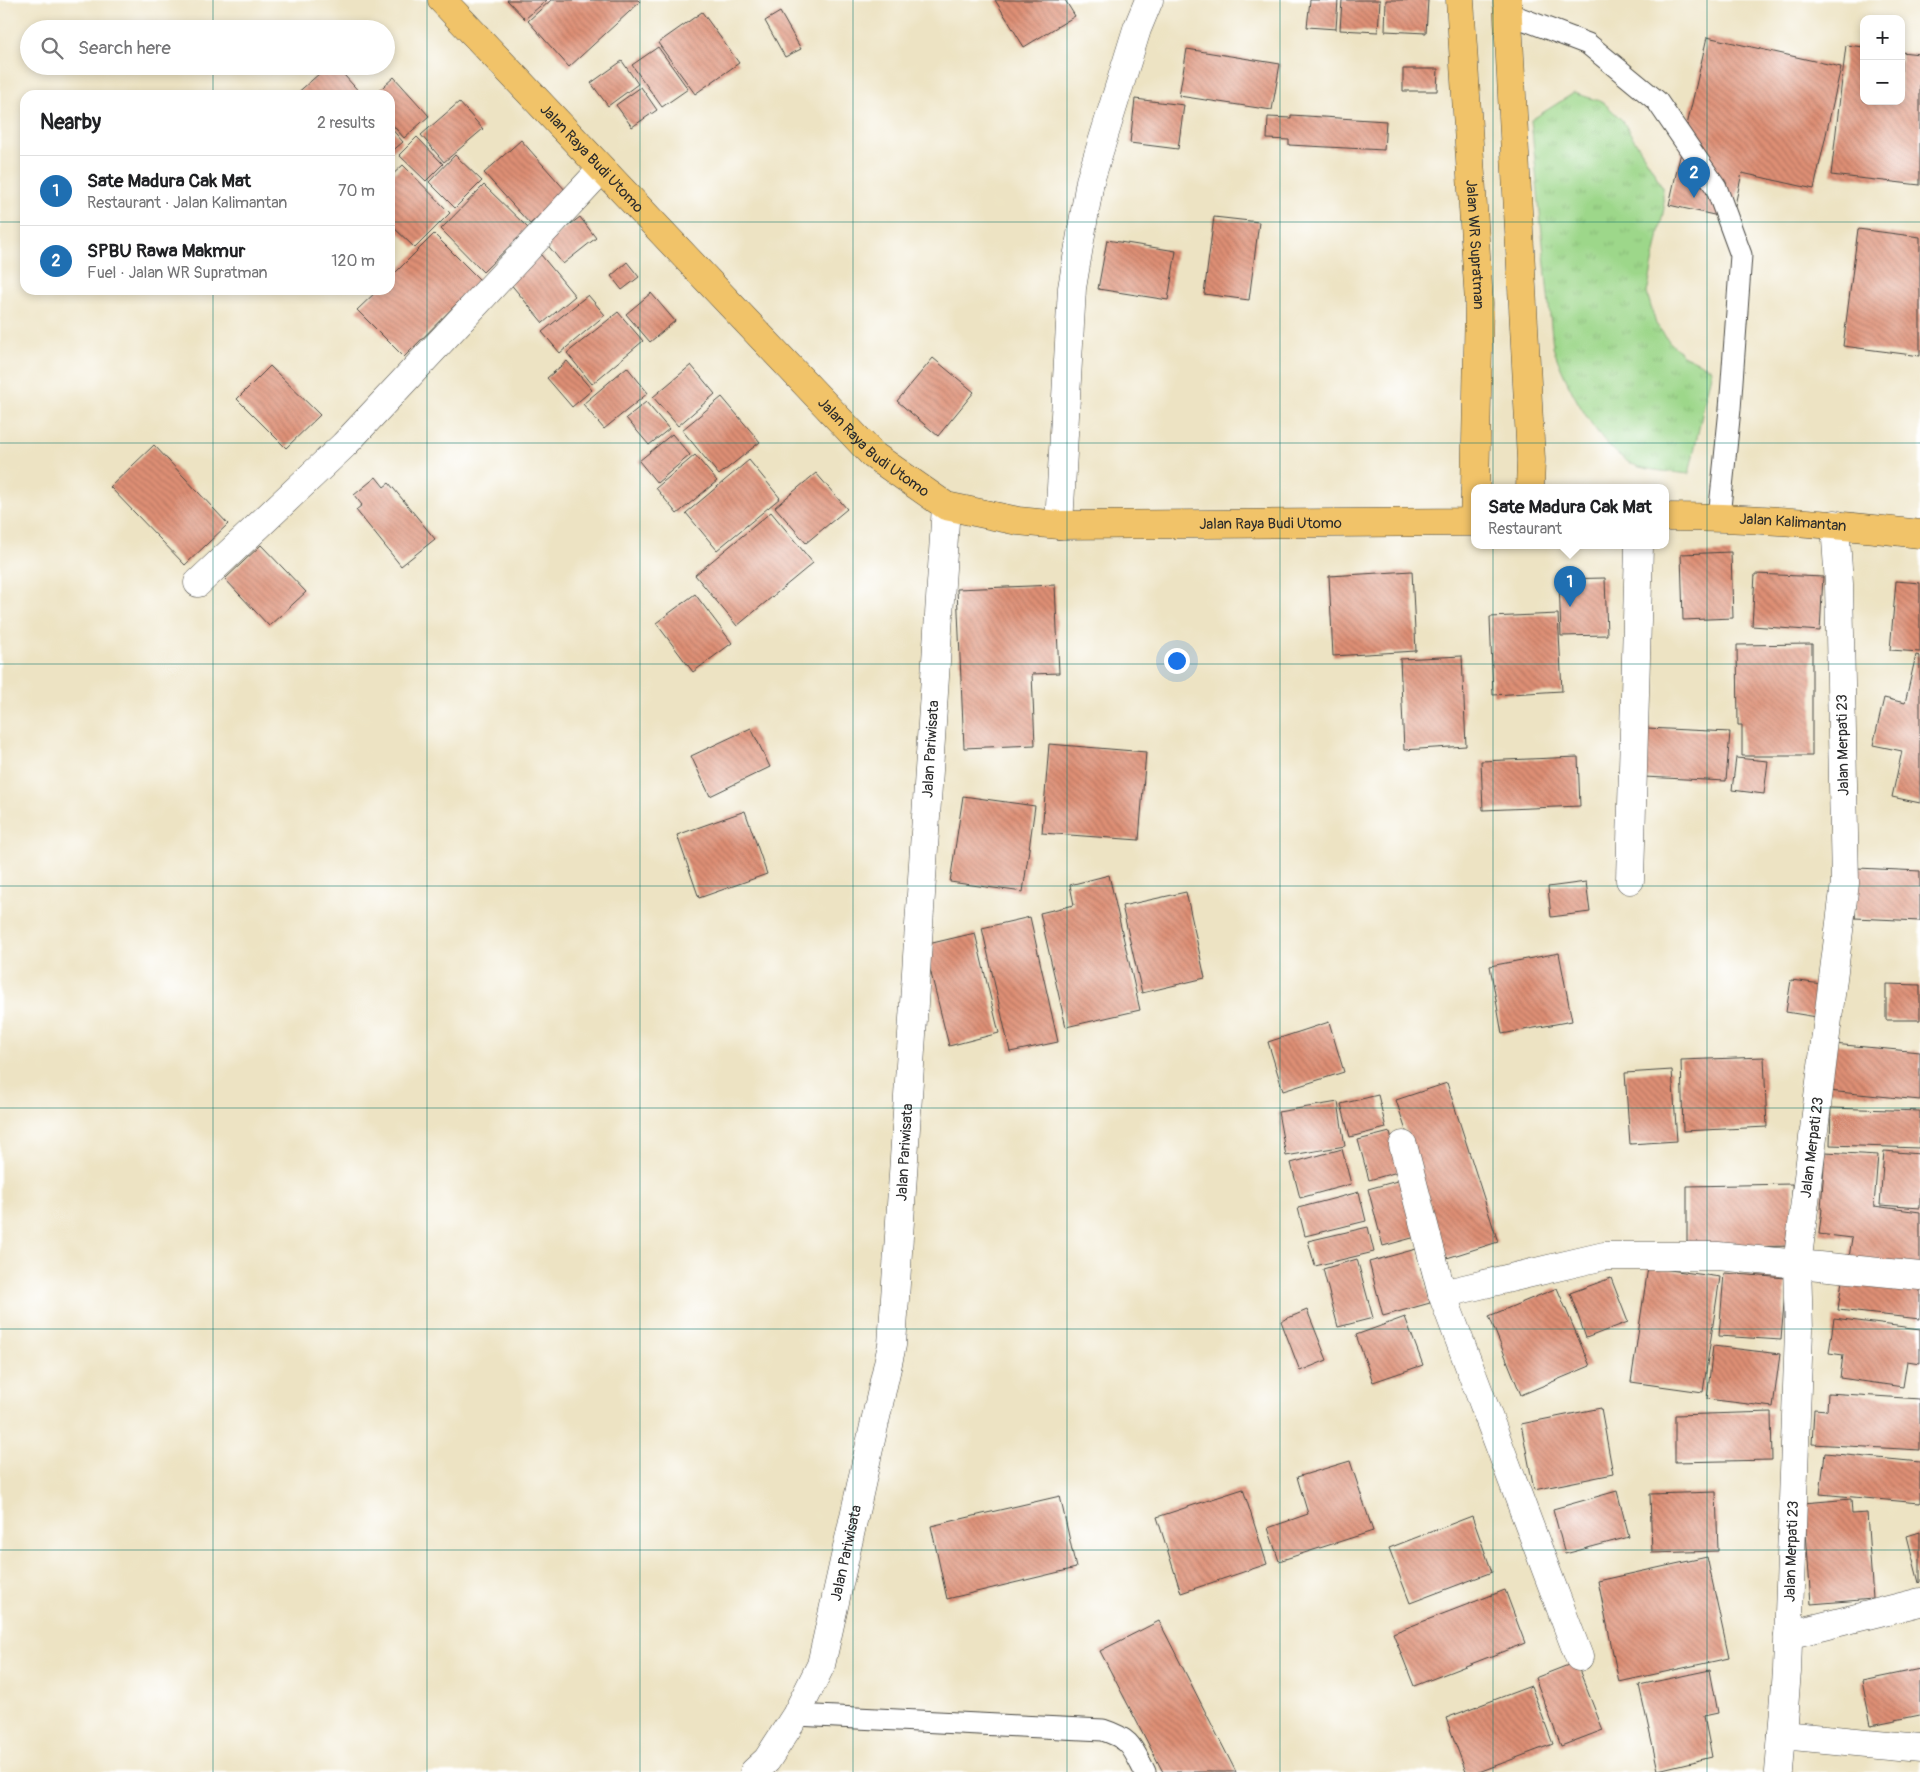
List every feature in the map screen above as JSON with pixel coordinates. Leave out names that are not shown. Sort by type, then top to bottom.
[{"type":"main road","name":"Jalan Raya Budi Utomo","points":[[442,0],[873,456],[946,506],[1018,521],[1059,525],[1471,522]]},
{"type":"main road","name":"Jalan WR Supratman","points":[[1460,0],[1479,303],[1475,484]]},
{"type":"main road","points":[[1507,7],[1531,460],[1530,484]]},
{"type":"main road","name":"Jalan Kalimantan","points":[[1669,517],[1719,517],[1835,524],[1920,534]]},
{"type":"street","points":[[1059,525],[1072,288],[1090,181],[1137,28],[1149,0]]},
{"type":"street","points":[[198,583],[344,445],[601,170]]},
{"type":"street","name":"Jalan Pariwisata","points":[[754,1772],[767,1760],[796,1715],[821,1664],[892,1345],[946,506]]},
{"type":"street","name":"Jalan Merpati 23","points":[[1778,1772],[1787,1671],[1799,1330],[1797,1265],[1845,884],[1840,584],[1835,524]]},
{"type":"street","points":[[1630,880],[1639,549]]},
{"type":"street","points":[[1403,1145],[1442,1294],[1579,1657]]},
{"type":"street","points":[[1442,1294],[1604,1256],[1718,1256],[1920,1276]]},
{"type":"street","points":[[1788,1635],[1920,1602]]},
{"type":"street","points":[[1782,1735],[1920,1748]]},
{"type":"lane","points":[[1507,7],[1588,44],[1657,101],[1716,187],[1741,255],[1730,409],[1719,517]]},
{"type":"lane","points":[[796,1715],[1103,1730],[1118,1735],[1130,1743],[1145,1772]]},
{"type":"green space","points":[[1574,93],[1603,102],[1622,120],[1662,187],[1664,208],[1647,293],[1656,324],[1669,341],[1683,355],[1712,369],[1689,474],[1639,467],[1625,460],[1611,448],[1598,433],[1575,398],[1553,347],[1531,120]]},
{"type":"building","points":[[507,0],[547,0],[525,19]]},
{"type":"building","points":[[551,0],[638,0],[640,2],[569,67],[528,21]]},
{"type":"building","points":[[995,0],[1065,0],[1075,16],[1024,47]]},
{"type":"building","points":[[1310,0],[1338,0],[1336,29],[1307,27]]},
{"type":"building","points":[[1342,0],[1380,0],[1378,32],[1340,30]]},
{"type":"building","points":[[1386,0],[1428,0],[1426,33],[1385,31]]},
{"type":"building","points":[[702,12],[739,63],[695,94],[658,43]]},
{"type":"building","points":[[780,12],[801,49],[785,57],[765,21]]},
{"type":"building","points":[[1707,37],[1841,67],[1814,189],[1742,173],[1732,219],[1669,205]]},
{"type":"building","points":[[1846,45],[1860,47],[1860,105],[1905,105],[1905,52],[1920,54],[1920,185],[1831,175]]},
{"type":"building","points":[[658,47],[688,89],[662,107],[632,65]]},
{"type":"building","points":[[1187,49],[1280,64],[1272,110],[1179,96]]},
{"type":"building","points":[[622,61],[638,84],[608,106],[591,83]]},
{"type":"building","points":[[1403,69],[1438,69],[1437,91],[1403,91]]},
{"type":"building","points":[[318,75],[344,75],[358,90],[301,90]]},
{"type":"building","points":[[394,77],[429,116],[404,138],[395,128],[395,90],[380,90]]},
{"type":"building","points":[[641,87],[657,110],[632,127],[616,105]]},
{"type":"building","points":[[1135,99],[1184,105],[1178,149],[1130,143]]},
{"type":"building","points":[[459,102],[483,129],[444,162],[421,135]]},
{"type":"building","points":[[1291,115],[1386,121],[1384,150],[1289,145],[1289,140],[1267,139],[1268,117],[1291,118]]},
{"type":"building","points":[[395,133],[403,142],[395,149]]},
{"type":"building","points":[[417,137],[443,164],[426,181],[399,155]]},
{"type":"building","points":[[521,140],[566,191],[530,224],[484,173]]},
{"type":"building","points":[[455,155],[482,181],[455,208],[429,182]]},
{"type":"building","points":[[403,165],[450,213],[415,248],[395,229],[395,172]]},
{"type":"building","points":[[484,185],[528,228],[483,272],[441,229]]},
{"type":"building","points":[[580,217],[596,238],[563,264],[546,243]]},
{"type":"building","points":[[1214,217],[1259,222],[1249,300],[1204,294]]},
{"type":"building","points":[[1858,229],[1920,237],[1920,356],[1843,346]]},
{"type":"building","points":[[434,234],[480,280],[404,357],[357,310],[373,295],[395,295],[395,273]]},
{"type":"building","points":[[1107,240],[1176,251],[1168,300],[1098,289]]},
{"type":"building","points":[[541,255],[575,296],[543,323],[509,282]]},
{"type":"building","points":[[627,262],[639,277],[622,290],[611,276]]},
{"type":"building","points":[[651,293],[675,321],[650,342],[626,314]]},
{"type":"building","points":[[588,295],[605,315],[560,353],[542,332]]},
{"type":"building","points":[[618,312],[643,341],[592,384],[567,353]]},
{"type":"building","points":[[933,358],[974,392],[938,436],[897,401]]},
{"type":"building","points":[[567,361],[592,390],[572,407],[547,378]]},
{"type":"building","points":[[691,365],[715,394],[678,426],[653,397]]},
{"type":"building","points":[[270,366],[320,415],[286,448],[237,399]]},
{"type":"building","points":[[627,367],[648,393],[604,429],[583,404]]},
{"type":"building","points":[[722,397],[760,442],[719,475],[682,430]]},
{"type":"building","points":[[646,402],[669,429],[649,445],[626,418]]},
{"type":"building","points":[[672,434],[690,455],[657,483],[639,461]]},
{"type":"building","points":[[154,445],[228,524],[185,565],[110,487]]},
{"type":"building","points":[[695,455],[717,481],[677,514],[656,488]]},
{"type":"building","points":[[749,460],[780,498],[717,550],[686,513]]},
{"type":"building","points":[[816,473],[847,509],[806,543],[775,507]]},
{"type":"building","points":[[376,477],[384,487],[389,483],[435,539],[401,566],[356,510],[362,505],[354,495]]},
{"type":"building","points":[[771,512],[813,563],[737,626],[695,575]]},
{"type":"building","points":[[261,545],[306,592],[269,626],[225,579]]},
{"type":"building","points":[[1731,552],[1733,618],[1683,620],[1681,554]]},
{"type":"building","points":[[1412,571],[1416,651],[1333,656],[1329,576]]},
{"type":"building","points":[[1755,574],[1823,577],[1820,631],[1752,626]]},
{"type":"building","points":[[1605,578],[1607,635],[1561,636],[1559,579]]},
{"type":"building","points":[[1896,581],[1920,583],[1920,652],[1890,650]]},
{"type":"building","points":[[1055,585],[1059,673],[1032,674],[1035,745],[964,748],[957,589]]},
{"type":"building","points":[[695,594],[732,643],[693,672],[656,623]]},
{"type":"building","points":[[1558,614],[1562,691],[1493,695],[1490,617]]},
{"type":"building","points":[[1812,644],[1812,756],[1742,756],[1742,725],[1738,725],[1737,645]]},
{"type":"building","points":[[1916,655],[1920,656],[1920,803],[1892,797],[1902,751],[1873,745],[1884,698],[1905,703]]},
{"type":"building","points":[[1462,656],[1466,746],[1404,750],[1400,659]]},
{"type":"building","points":[[751,728],[770,767],[710,796],[691,756]]},
{"type":"building","points":[[1647,728],[1730,732],[1726,781],[1644,777]]},
{"type":"building","points":[[1049,744],[1146,752],[1139,840],[1042,833]]},
{"type":"building","points":[[1578,757],[1580,806],[1483,810],[1481,761]]},
{"type":"building","points":[[1736,758],[1768,761],[1764,794],[1732,790]]},
{"type":"building","points":[[963,796],[1035,806],[1023,892],[950,882]]},
{"type":"building","points":[[745,811],[767,874],[699,898],[677,835]]},
{"type":"building","points":[[1858,868],[1920,871],[1920,921],[1855,918]]},
{"type":"building","points":[[1109,875],[1140,1010],[1066,1027],[1040,913],[1074,905],[1070,885]]},
{"type":"building","points":[[1586,882],[1590,912],[1551,917],[1548,887]]},
{"type":"building","points":[[1186,892],[1205,978],[1142,993],[1122,906]]},
{"type":"building","points":[[1030,917],[1058,1042],[1010,1052],[982,928]]},
{"type":"building","points":[[975,933],[999,1033],[949,1046],[924,945]]},
{"type":"building","points":[[1559,953],[1572,1021],[1502,1034],[1490,966]]},
{"type":"building","points":[[1791,980],[1822,984],[1817,1017],[1786,1012]]},
{"type":"building","points":[[1886,984],[1920,985],[1920,1020],[1886,1020]]},
{"type":"building","points":[[1329,1022],[1344,1072],[1283,1091],[1268,1042]]},
{"type":"building","points":[[1833,1044],[1920,1052],[1920,1100],[1828,1091]]},
{"type":"building","points":[[1764,1057],[1767,1127],[1683,1131],[1681,1060]]},
{"type":"building","points":[[1672,1070],[1677,1141],[1630,1144],[1625,1073]]},
{"type":"building","points":[[1447,1083],[1498,1242],[1447,1258],[1396,1100]]},
{"type":"building","points":[[1378,1095],[1386,1128],[1350,1137],[1341,1104]]},
{"type":"building","points":[[1338,1102],[1345,1146],[1286,1156],[1278,1112]]},
{"type":"building","points":[[1831,1108],[1920,1111],[1919,1148],[1830,1145]]},
{"type":"building","points":[[1390,1132],[1401,1171],[1369,1180],[1358,1140]]},
{"type":"building","points":[[1342,1149],[1351,1184],[1300,1198],[1291,1163]]},
{"type":"building","points":[[1884,1151],[1920,1154],[1920,1208],[1880,1205]]},
{"type":"building","points":[[1825,1152],[1878,1155],[1874,1206],[1920,1212],[1920,1274],[1848,1264],[1852,1238],[1819,1234]]},
{"type":"building","points":[[1408,1178],[1423,1235],[1383,1246],[1368,1189]]},
{"type":"building","points":[[1792,1184],[1793,1246],[1687,1248],[1687,1186]]},
{"type":"building","points":[[1359,1192],[1366,1221],[1305,1236],[1298,1208]]},
{"type":"building","points":[[1368,1227],[1374,1252],[1315,1266],[1308,1241]]},
{"type":"building","points":[[1416,1249],[1430,1303],[1383,1316],[1369,1262]]},
{"type":"building","points":[[1357,1259],[1373,1318],[1338,1327],[1323,1269]]},
{"type":"building","points":[[1648,1267],[1720,1277],[1703,1392],[1631,1382]]},
{"type":"building","points":[[1843,1272],[1920,1281],[1920,1319],[1838,1310]]},
{"type":"building","points":[[1724,1273],[1786,1278],[1781,1340],[1719,1336]]},
{"type":"building","points":[[1611,1278],[1628,1322],[1586,1338],[1570,1293]]},
{"type":"building","points":[[1557,1288],[1590,1366],[1521,1395],[1489,1316]]},
{"type":"building","points":[[1307,1310],[1327,1360],[1300,1371],[1281,1321]]},
{"type":"building","points":[[1405,1317],[1423,1365],[1373,1382],[1356,1335]]},
{"type":"building","points":[[1834,1318],[1920,1329],[1920,1363],[1907,1361],[1903,1387],[1840,1378],[1843,1355],[1829,1353]]},
{"type":"building","points":[[1713,1346],[1780,1354],[1773,1407],[1707,1399]]},
{"type":"building","points":[[1828,1393],[1920,1399],[1920,1450],[1812,1444],[1814,1409],[1827,1410]]},
{"type":"building","points":[[1601,1408],[1613,1474],[1534,1490],[1521,1424]]},
{"type":"building","points":[[1771,1412],[1772,1460],[1675,1462],[1675,1415]]},
{"type":"building","points":[[1825,1453],[1920,1462],[1920,1503],[1820,1494]]},
{"type":"building","points":[[1350,1461],[1373,1531],[1279,1561],[1268,1528],[1308,1514],[1297,1477]]},
{"type":"building","points":[[1243,1489],[1267,1564],[1181,1593],[1157,1517]]},
{"type":"building","points":[[1617,1491],[1629,1537],[1565,1554],[1553,1509]]},
{"type":"building","points":[[1716,1492],[1718,1551],[1652,1553],[1650,1494]]},
{"type":"building","points":[[1060,1496],[1076,1568],[947,1599],[931,1526]]},
{"type":"building","points":[[1851,1499],[1852,1514],[1867,1513],[1873,1599],[1811,1604],[1804,1503]]},
{"type":"building","points":[[1472,1516],[1492,1572],[1410,1603],[1389,1548]]},
{"type":"building","points":[[1920,1532],[1920,1582],[1919,1583],[1907,1536]]},
{"type":"building","points":[[1707,1557],[1729,1658],[1619,1682],[1598,1581]]},
{"type":"building","points":[[1505,1590],[1525,1643],[1414,1686],[1393,1633]]},
{"type":"building","points":[[1159,1621],[1236,1772],[1163,1772],[1100,1651]]},
{"type":"building","points":[[1576,1662],[1603,1730],[1561,1746],[1535,1678]]},
{"type":"building","points":[[1920,1669],[1920,1715],[1871,1725],[1862,1681]]},
{"type":"building","points":[[1710,1670],[1718,1713],[1704,1716],[1712,1757],[1658,1770],[1639,1685]]},
{"type":"building","points":[[1531,1686],[1553,1744],[1479,1772],[1466,1772],[1446,1718]]},
{"type":"place","name":"SPBU Rawa Makmur","points":[[1694,198]]},
{"type":"place","name":"Sate Madura Cak Mat","points":[[1570,607]]}]
